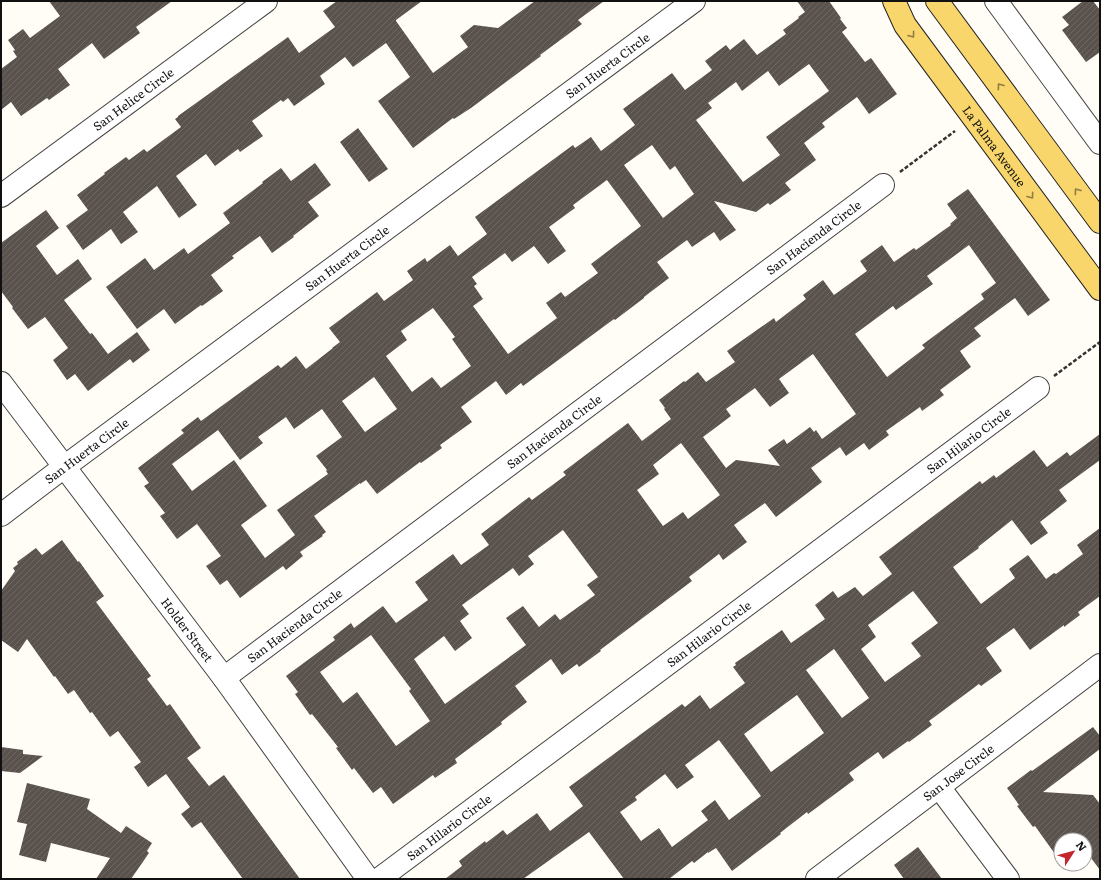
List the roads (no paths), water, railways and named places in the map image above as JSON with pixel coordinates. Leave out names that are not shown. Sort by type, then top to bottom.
[{"type":"main road","name":"La Palma Avenue","points":[[894,1],[905,25],[1100,289]]},
{"type":"main road","points":[[937,1],[1100,222]]},
{"type":"street","name":"San Helice Circle","points":[[1,196],[266,1]]},
{"type":"street","name":"San Huerta Circle","points":[[1,515],[694,1]]},
{"type":"street","points":[[996,1],[1100,144]]},
{"type":"street","name":"San Hacienda Circle","points":[[224,678],[883,184]]},
{"type":"street","name":"Holder Street","points":[[1,384],[224,678],[368,879]]},
{"type":"street","name":"San Hilario Circle","points":[[379,879],[1038,388]]},
{"type":"street","name":"San Jose Circle","points":[[817,879],[1100,665]]},
{"type":"street","points":[[939,787],[1008,879]]}]
